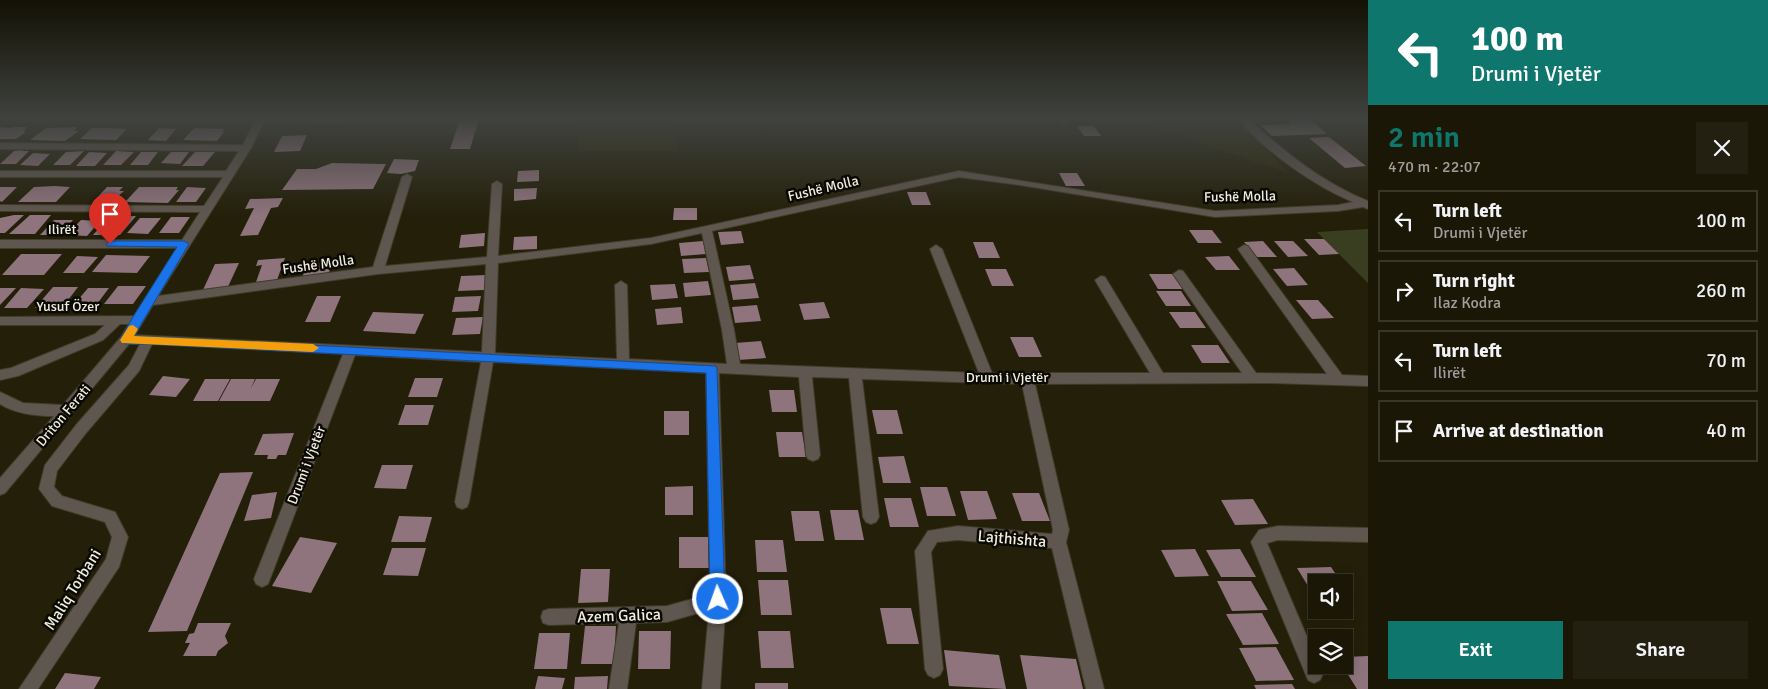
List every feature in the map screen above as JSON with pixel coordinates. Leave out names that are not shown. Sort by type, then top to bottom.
[{"type":"street","name":"Driton Ferati","points":[[0,489],[126,340],[136,320],[244,151]]},
{"type":"street","points":[[1280,151],[1306,173],[1328,188],[1367,204]]},
{"type":"street","points":[[0,174],[228,174]]},
{"type":"street","name":"Fushë Molla","points":[[149,301],[378,270],[492,260],[651,241],[959,174],[1020,182],[1214,214],[1338,208],[1367,204]]},
{"type":"street","points":[[378,270],[407,176]]},
{"type":"street","points":[[462,502],[488,357],[497,184]]},
{"type":"street","points":[[0,208],[206,209]]},
{"type":"street","points":[[706,229],[728,330],[734,370]]},
{"type":"street","name":"Ilirët","points":[[0,244],[184,244]]},
{"type":"street","points":[[1244,249],[1338,380]]},
{"type":"street","points":[[936,250],[987,378]]},
{"type":"street","points":[[1179,274],[1252,378]]},
{"type":"street","points":[[1101,280],[1159,378]]},
{"type":"street","points":[[620,286],[623,364]]},
{"type":"street","name":"Yusuf Özer","points":[[0,321],[115,322],[136,320]]},
{"type":"street","points":[[0,375],[13,373],[100,337],[115,322]]},
{"type":"street","name":"Drumi i Vjetër","points":[[126,340],[805,373],[987,378],[1252,378],[1368,381]]},
{"type":"street","name":"Maliq Torbani","points":[[28,689],[113,562],[120,537],[110,517],[57,501],[46,489],[50,469],[81,429],[134,368],[142,356],[148,340]]},
{"type":"street","name":"Drumi i Vjetër","points":[[262,580],[351,350]]},
{"type":"street","points":[[711,689],[718,599],[712,369]]},
{"type":"street","points":[[805,373],[814,455]]},
{"type":"street","points":[[855,374],[871,517]]},
{"type":"street","name":"Lajthishta","points":[[934,668],[923,551],[933,536],[958,533],[1058,542],[1061,530],[1027,377]]},
{"type":"street","points":[[0,397],[10,404],[37,412],[66,410]]},
{"type":"street","points":[[1308,660],[1259,542],[1264,535],[1278,534],[1368,535]]},
{"type":"street","points":[[1058,542],[1096,689]]},
{"type":"street","name":"Azem Galica","points":[[549,617],[667,614],[718,599]]},
{"type":"street","points":[[618,689],[629,615]]},
{"type":"shaded area","points":[[1224,151],[1268,151],[1289,173]]},
{"type":"green space","points":[[1368,229],[1368,283],[1317,232]]},
{"type":"building","points":[[14,151],[29,151],[16,164],[0,164]]},
{"type":"building","points":[[84,151],[70,165],[53,165],[66,152]]},
{"type":"building","points":[[116,151],[134,152],[121,165],[103,165]]},
{"type":"building","points":[[1325,151],[1347,151],[1366,166],[1345,168]]},
{"type":"building","points":[[89,152],[107,153],[95,166],[76,166]]},
{"type":"building","points":[[141,152],[158,152],[148,165],[130,165]]},
{"type":"building","points":[[171,152],[189,152],[180,164],[161,163]]},
{"type":"building","points":[[195,152],[215,152],[203,166],[182,166]]},
{"type":"building","points":[[33,153],[50,154],[38,166],[20,165]]},
{"type":"building","points":[[394,159],[419,160],[415,171],[401,174],[387,173]]},
{"type":"building","points":[[332,163],[386,164],[373,189],[282,190],[297,169],[316,169]]},
{"type":"building","points":[[539,170],[539,181],[517,182],[518,171]]},
{"type":"building","points":[[1059,173],[1077,173],[1085,186],[1066,186]]},
{"type":"building","points":[[0,187],[17,187],[2,202],[0,201]]},
{"type":"building","points":[[34,187],[70,187],[56,202],[18,202]]},
{"type":"building","points":[[107,187],[123,187],[119,191],[124,191],[111,202],[93,202]]},
{"type":"building","points":[[139,187],[178,187],[176,190],[179,190],[168,203],[125,202]]},
{"type":"building","points":[[187,187],[206,188],[196,202],[176,202]]},
{"type":"building","points":[[537,188],[536,199],[514,201],[514,189]]},
{"type":"building","points":[[907,192],[926,192],[931,205],[912,205]]},
{"type":"building","points":[[283,198],[278,207],[271,208],[258,235],[240,236],[254,208],[245,209],[250,199]]},
{"type":"building","points":[[674,208],[697,208],[697,220],[673,220]]},
{"type":"building","points":[[24,215],[5,233],[0,233],[0,218]]},
{"type":"building","points":[[30,215],[51,215],[35,234],[9,234]]},
{"type":"building","points":[[136,216],[120,235],[93,235],[109,217]]},
{"type":"building","points":[[171,217],[190,217],[179,233],[159,233]]},
{"type":"building","points":[[140,218],[161,218],[148,234],[127,233]]},
{"type":"building","points":[[54,220],[73,220],[59,235],[40,235]]},
{"type":"building","points":[[81,220],[100,221],[87,236],[67,235]]},
{"type":"building","points":[[1189,230],[1212,230],[1222,243],[1198,243]]},
{"type":"building","points":[[741,231],[744,243],[721,245],[718,232]]},
{"type":"building","points":[[485,233],[484,246],[459,248],[461,235]]},
{"type":"building","points":[[537,236],[537,249],[513,250],[514,237]]},
{"type":"building","points":[[1304,239],[1324,239],[1339,254],[1319,255]]},
{"type":"building","points":[[703,241],[706,254],[681,256],[679,243]]},
{"type":"building","points":[[1263,241],[1277,257],[1257,257],[1244,242]]},
{"type":"building","points":[[1274,241],[1293,241],[1308,256],[1288,257]]},
{"type":"building","points":[[973,242],[993,242],[1000,258],[979,258]]},
{"type":"building","points":[[21,254],[62,254],[44,275],[2,275]]},
{"type":"building","points":[[106,255],[150,256],[137,273],[92,272]]},
{"type":"building","points":[[77,256],[98,257],[84,273],[63,273]]},
{"type":"building","points":[[1229,256],[1240,270],[1216,270],[1205,257]]},
{"type":"building","points":[[285,258],[277,280],[256,282],[262,265],[256,266],[258,260]]},
{"type":"building","points":[[706,258],[709,272],[684,273],[682,259]]},
{"type":"building","points":[[332,262],[328,276],[302,278],[307,264]]},
{"type":"building","points":[[239,263],[226,291],[202,292],[215,264]]},
{"type":"building","points":[[750,265],[754,279],[729,281],[726,267]]},
{"type":"building","points":[[1294,268],[1308,285],[1287,286],[1273,269]]},
{"type":"building","points":[[985,269],[1006,269],[1014,286],[992,286]]},
{"type":"building","points":[[1149,274],[1173,274],[1183,289],[1158,289]]},
{"type":"building","points":[[486,275],[484,290],[458,291],[461,276]]},
{"type":"building","points":[[708,281],[711,295],[685,297],[683,283]]},
{"type":"building","points":[[755,283],[759,298],[733,300],[730,285]]},
{"type":"building","points":[[675,284],[678,298],[652,300],[650,285]]},
{"type":"building","points":[[118,286],[146,286],[133,304],[104,304]]},
{"type":"building","points":[[53,287],[78,287],[62,308],[35,308]]},
{"type":"building","points":[[0,288],[16,288],[0,305]]},
{"type":"building","points":[[21,288],[44,289],[27,308],[4,308]]},
{"type":"building","points":[[88,288],[109,288],[94,308],[72,307]]},
{"type":"building","points":[[1156,291],[1181,291],[1191,306],[1166,306]]},
{"type":"building","points":[[317,296],[341,296],[330,322],[305,322]]},
{"type":"building","points":[[481,296],[478,311],[452,312],[455,297]]},
{"type":"building","points":[[1296,300],[1318,300],[1334,318],[1312,319]]},
{"type":"building","points":[[824,302],[830,318],[804,320],[799,304]]},
{"type":"building","points":[[757,305],[761,321],[735,323],[732,307]]},
{"type":"building","points":[[681,307],[683,323],[657,325],[655,309]]},
{"type":"building","points":[[373,312],[424,314],[415,334],[363,331]]},
{"type":"building","points":[[1169,312],[1195,312],[1206,328],[1180,328]]},
{"type":"building","points":[[483,317],[480,334],[452,335],[456,318]]},
{"type":"building","points":[[1010,337],[1033,337],[1042,357],[1019,357]]},
{"type":"building","points":[[761,341],[766,358],[738,360],[735,343]]},
{"type":"building","points":[[1191,345],[1218,345],[1230,363],[1202,363]]},
{"type":"building","points":[[163,376],[190,379],[176,397],[149,395]]},
{"type":"building","points":[[415,378],[443,378],[437,397],[408,397]]},
{"type":"building","points":[[205,379],[230,379],[218,401],[193,401]]},
{"type":"building","points":[[231,379],[255,379],[251,388],[256,379],[280,379],[270,401],[219,401]]},
{"type":"building","points":[[769,390],[794,390],[797,412],[772,412]]},
{"type":"building","points":[[405,405],[434,405],[428,425],[398,425]]},
{"type":"building","points":[[872,410],[897,410],[903,434],[877,434]]},
{"type":"building","points":[[664,411],[689,411],[689,435],[664,435]]},
{"type":"building","points":[[776,432],[802,432],[806,457],[779,457]]},
{"type":"building","points":[[294,433],[286,455],[278,455],[276,459],[267,459],[268,455],[254,455],[263,434]]},
{"type":"building","points":[[904,456],[911,483],[883,483],[878,457]]},
{"type":"building","points":[[382,465],[413,465],[406,489],[374,488]]},
{"type":"building","points":[[253,472],[187,631],[148,632],[220,473]]},
{"type":"building","points":[[693,486],[693,515],[665,515],[665,487]]},
{"type":"building","points":[[920,487],[947,487],[956,516],[927,516]]},
{"type":"building","points":[[960,491],[987,491],[997,519],[968,520]]},
{"type":"building","points":[[277,492],[271,518],[244,521],[252,495]]},
{"type":"building","points":[[1012,493],[1039,493],[1050,521],[1022,521]]},
{"type":"building","points":[[884,498],[911,498],[919,527],[890,527]]},
{"type":"building","points":[[1253,499],[1268,524],[1235,525],[1221,500]]},
{"type":"building","points":[[830,510],[858,510],[864,540],[835,540]]},
{"type":"building","points":[[791,511],[819,511],[824,541],[795,541]]},
{"type":"building","points":[[399,516],[432,517],[425,542],[391,542]]},
{"type":"building","points":[[300,537],[337,543],[311,593],[272,586]]},
{"type":"building","points":[[679,537],[708,537],[709,568],[679,568]]},
{"type":"building","points":[[755,540],[783,540],[787,572],[757,572]]},
{"type":"building","points":[[392,548],[426,548],[418,576],[383,575]]},
{"type":"building","points":[[1195,549],[1209,576],[1175,577],[1161,550]]},
{"type":"building","points":[[1240,549],[1256,577],[1221,577],[1206,550]]},
{"type":"building","points":[[1331,567],[1336,574],[1308,574],[1308,586],[1297,568]]},
{"type":"building","points":[[581,569],[610,569],[608,602],[578,603]]},
{"type":"building","points":[[758,580],[788,580],[792,615],[761,615]]},
{"type":"building","points":[[1217,581],[1251,581],[1268,610],[1232,611]]},
{"type":"building","points":[[880,608],[911,608],[919,644],[887,644]]},
{"type":"building","points":[[1262,613],[1279,644],[1243,645],[1226,614]]},
{"type":"building","points":[[198,623],[231,623],[225,636],[228,643],[218,651],[216,656],[183,656],[190,643],[185,643],[189,634],[194,633]]},
{"type":"building","points":[[585,626],[616,626],[614,664],[581,664]]},
{"type":"building","points":[[639,631],[671,631],[670,669],[638,669]]},
{"type":"building","points":[[758,631],[790,631],[794,668],[761,668]]},
{"type":"building","points":[[539,633],[570,633],[567,669],[534,669]]},
{"type":"building","points":[[1276,647],[1294,680],[1256,681],[1239,648]]},
{"type":"building","points":[[944,650],[999,655],[1006,689],[949,686]]},
{"type":"building","points":[[1020,655],[1076,659],[1083,689],[1027,689]]},
{"type":"building","points":[[1368,656],[1368,689],[1357,689],[1348,674],[1353,674],[1353,657]]},
{"type":"building","points":[[65,673],[101,677],[94,689],[55,689]]},
{"type":"building","points":[[538,676],[565,678],[562,689],[535,689]]},
{"type":"building","points":[[608,676],[607,689],[574,689],[575,677]]},
{"type":"building","points":[[755,683],[788,683],[788,689],[755,689]]},
{"type":"building","points":[[1292,684],[1295,689],[1256,689],[1254,685]]},
{"type":"slow traffic","points":[[133,329],[126,340],[313,348]]},
{"type":"route","points":[[110,244],[184,244],[136,320],[126,340],[712,369],[718,599]]}]
